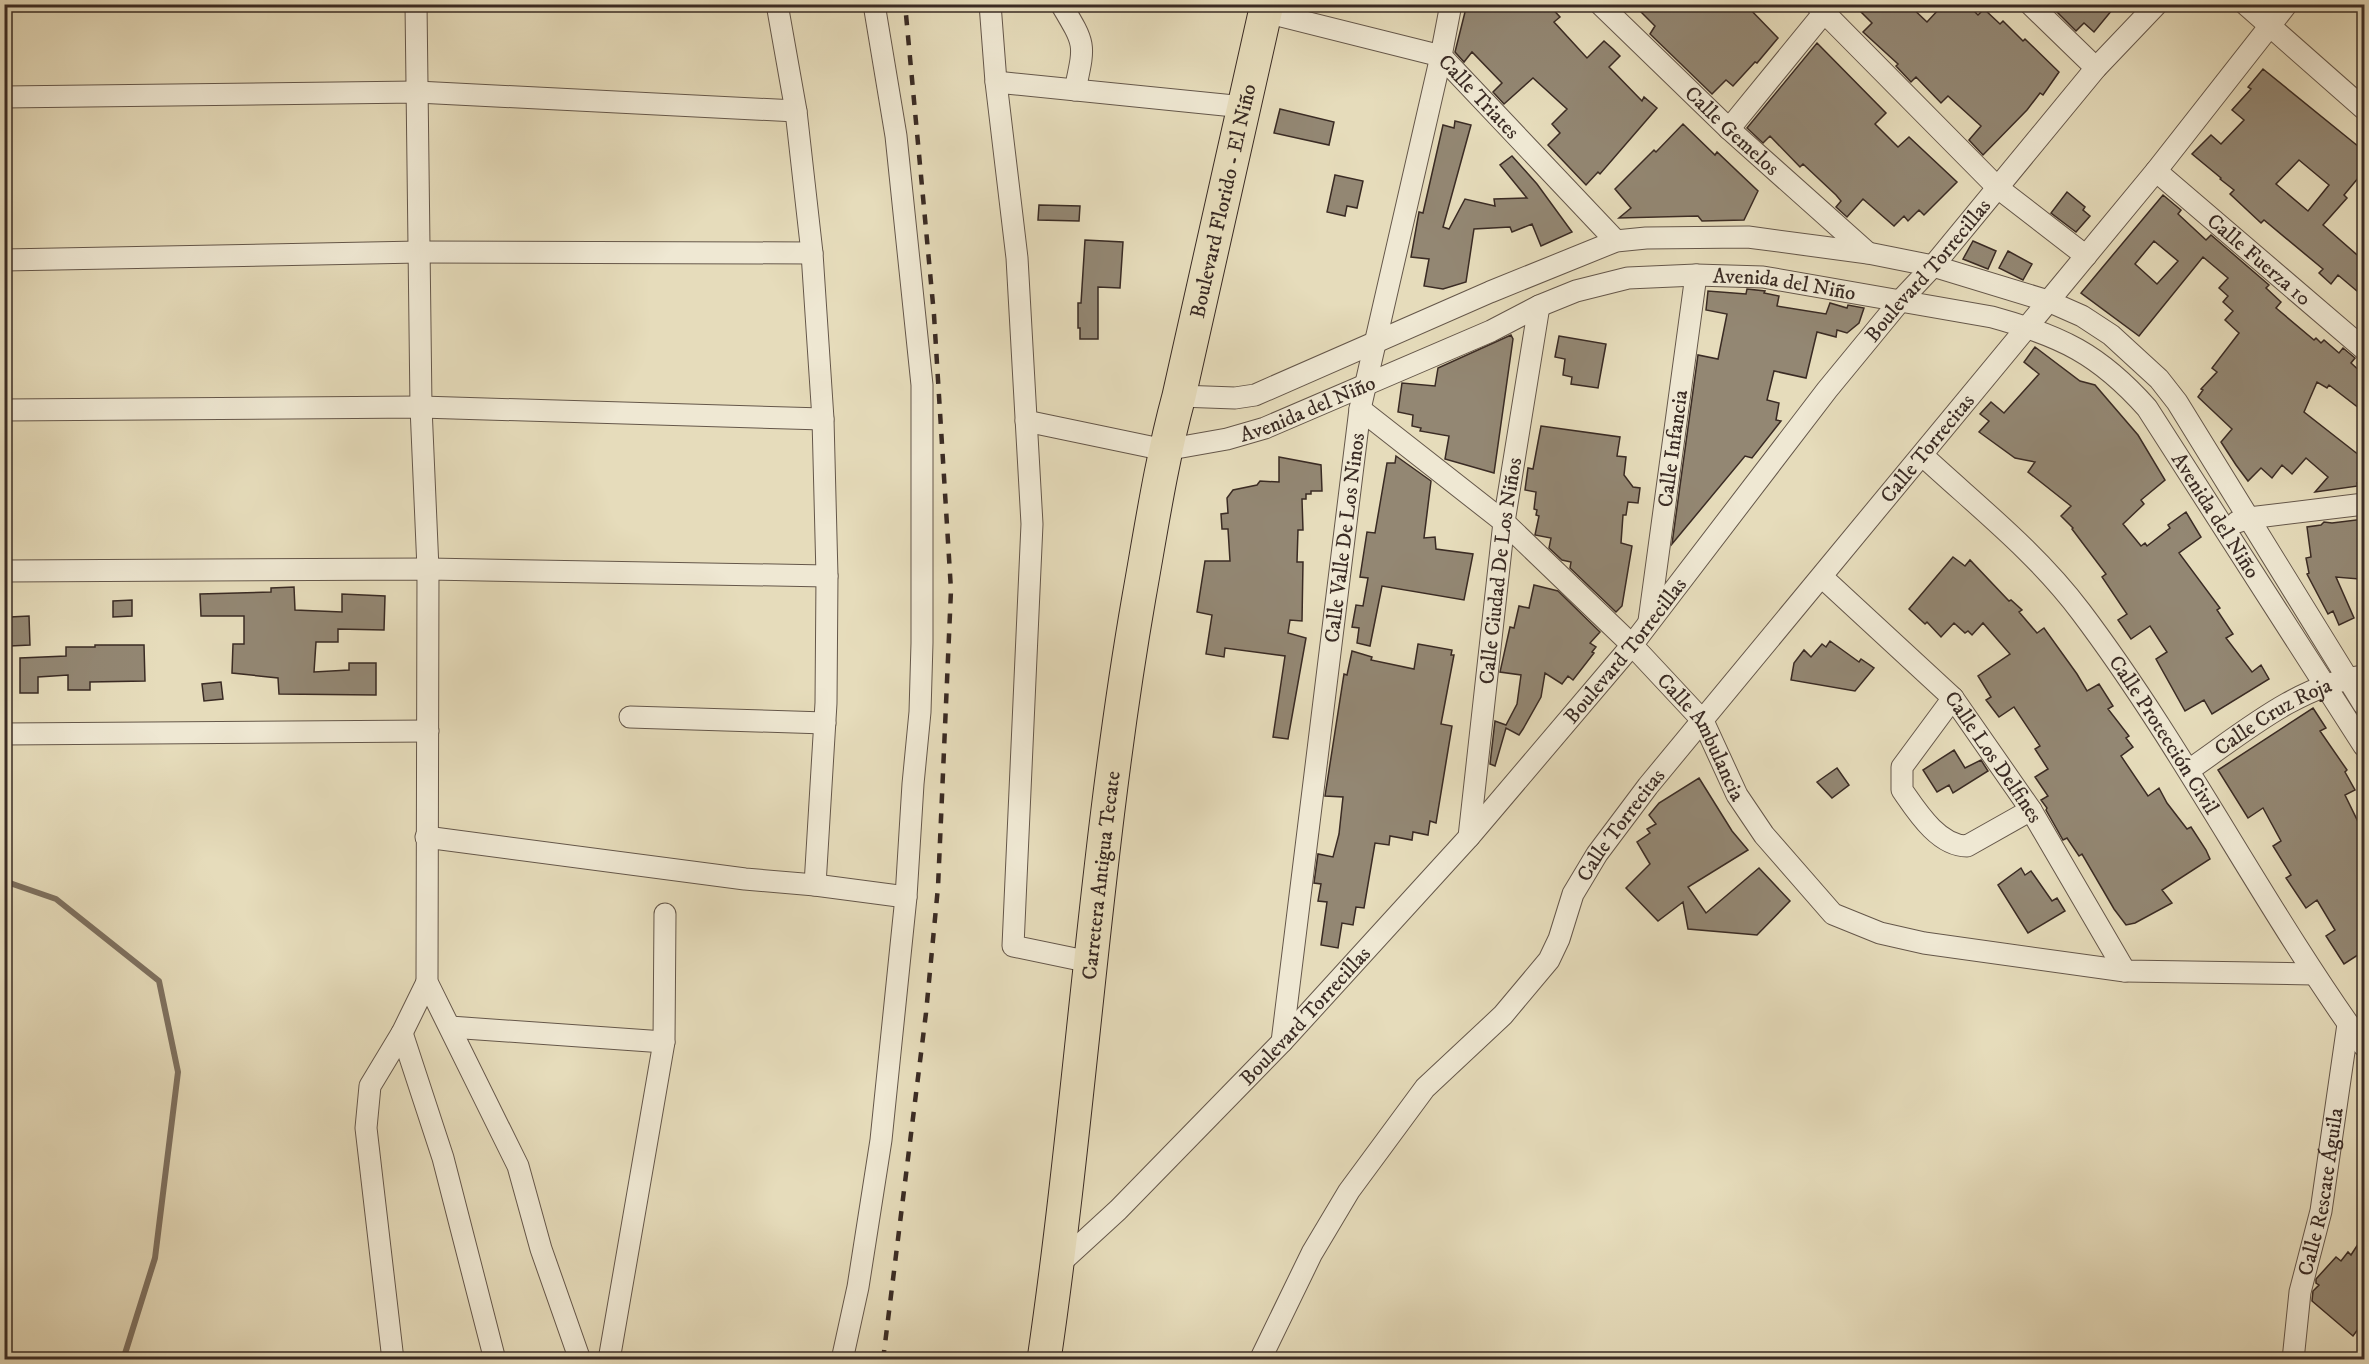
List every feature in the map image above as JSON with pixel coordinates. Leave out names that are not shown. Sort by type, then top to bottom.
[{"type":"main road","name":"Boulevard Florido - El Niño","points":[[1179,396],[1266,8]]},
{"type":"main road","name":"Carretera Antigua Tecate","points":[[1044,1359],[1058,1264],[1121,697],[1165,450],[1179,396]]},
{"type":"street","points":[[393,1359],[366,1128],[370,1086],[402,1033],[427,982],[428,569],[421,407],[416,4]]},
{"type":"street","points":[[777,4],[796,111],[812,253],[823,419],[827,576],[825,723],[815,885]]},
{"type":"street","points":[[843,1359],[858,1287],[881,1140],[906,897],[920,712],[922,654],[922,385],[896,136],[874,4]]},
{"type":"street","points":[[990,4],[996,82],[1017,258],[1032,524],[1013,946],[1090,962]]},
{"type":"street","points":[[1061,4],[1080,36],[1083,51],[1075,90]]},
{"type":"street","name":"Calle Valle De Los Ninos","points":[[1282,1042],[1360,409],[1442,56],[1451,4]]},
{"type":"street","name":"Calle Gemelos","points":[[1600,4],[1729,129],[1868,253]]},
{"type":"street","points":[[2030,4],[2096,68]]},
{"type":"street","name":"Boulevard Torrecillas","points":[[1058,1264],[1118,1210],[1282,1042],[1469,837],[1632,645],[1827,390],[1901,300],[1934,266],[2096,68],[2157,4]]},
{"type":"street","points":[[2245,4],[2364,109]]},
{"type":"street","name":"Calle Torrecitas","points":[[1260,1359],[1312,1253],[1349,1191],[1425,1088],[1503,1015],[1549,960],[1559,939],[1573,894],[1597,854],[2026,326],[2156,171],[2288,4]]},
{"type":"street","points":[[1729,129],[1824,7],[1998,188],[2086,256]]},
{"type":"street","name":"Calle Triates","points":[[1266,8],[1442,56],[1616,242]]},
{"type":"street","points":[[996,82],[1244,107]]},
{"type":"street","points":[[4,97],[417,92],[796,111]]},
{"type":"street","name":"Calle Fuerza 10","points":[[2156,171],[2364,349]]},
{"type":"street","name":"Avenida del Niño","points":[[1179,396],[1235,398],[1255,395],[1616,242],[1646,238],[1748,237],[1868,253],[1934,266],[2048,301],[2082,316],[2111,335],[2159,379],[2177,402],[2249,518],[2355,677],[2364,705]]},
{"type":"street","points":[[4,260],[419,252],[812,253]]},
{"type":"street","name":"Avenida del Niño","points":[[1165,450],[1227,439],[1265,428],[1491,331],[1539,306],[1576,291],[1629,278],[1696,275],[1763,277],[1992,317],[2026,326],[2068,343],[2099,361],[2125,383],[2147,408],[2364,746]]},
{"type":"street","name":"Calle Infancia","points":[[1649,622],[1696,275]]},
{"type":"street","name":"Calle Ciudad De Los Niños","points":[[1469,837],[1504,522],[1539,306]]},
{"type":"street","points":[[4,410],[421,407],[823,419]]},
{"type":"street","name":"Calle Ambulancia","points":[[1360,409],[1504,522],[1632,645],[1703,721],[1737,795],[1764,835],[1833,914],[1880,933],[1924,943],[2125,971]]},
{"type":"street","points":[[1026,421],[1165,450]]},
{"type":"street","name":"Calle Protección Civil","points":[[1922,455],[2028,550],[2073,602],[2189,770],[2314,974],[2364,1046]]},
{"type":"street","points":[[2222,526],[2249,518],[2364,504]]},
{"type":"street","points":[[4,571],[428,569],[827,576]]},
{"type":"street","name":"Calle Los Delfines","points":[[1822,577],[1953,698],[2031,810],[2125,971]]},
{"type":"street","name":"Calle Cruz Roja","points":[[2189,770],[2290,702],[2326,684],[2355,677]]},
{"type":"street","points":[[1953,698],[1902,767],[1902,790],[1916,810],[1936,831],[1951,843],[1960,846],[1967,846],[2031,810]]},
{"type":"street","points":[[630,717],[825,723]]},
{"type":"street","points":[[4,734],[428,731]]},
{"type":"street","points":[[426,837],[745,879],[815,885],[906,897]]},
{"type":"street","points":[[609,1359],[664,1041],[665,914]]},
{"type":"street","points":[[2125,971],[2314,974]]},
{"type":"street","points":[[427,982],[518,1166],[541,1249],[580,1359]]},
{"type":"street","name":"Calle Rescate Águila","points":[[2293,1359],[2300,1292],[2321,1211],[2348,1024]]},
{"type":"street","points":[[450,1027],[664,1041]]},
{"type":"street","points":[[402,1033],[443,1158],[495,1359]]},
{"type":"building","points":[[1467,4],[1548,4],[1560,17],[1554,22],[1587,58],[1604,41],[1613,49],[1620,56],[1609,67],[1642,101],[1644,97],[1657,108],[1600,174],[1598,172],[1586,185],[1548,145],[1560,133],[1552,124],[1567,109],[1533,78],[1504,104],[1493,92],[1502,83],[1472,52],[1464,62],[1455,52]]},
{"type":"building","points":[[1648,4],[1745,4],[1778,38],[1733,86],[1726,80],[1712,94],[1650,34],[1655,26],[1641,12]]},
{"type":"building","points":[[1853,4],[1908,4],[1927,22],[1940,8],[1942,11],[1949,4],[1967,4],[1978,15],[1984,9],[2000,24],[2003,21],[2023,41],[2025,39],[2059,72],[2043,95],[2040,93],[2027,110],[1983,155],[1969,140],[1981,126],[1948,96],[1941,103],[1916,77],[1911,82],[1896,66],[1898,64],[1863,32],[1872,23]]},
{"type":"building","points":[[2049,4],[2117,4],[2094,32],[2084,23],[2076,31]]},
{"type":"building","points":[[1817,43],[1886,113],[1875,124],[1898,147],[1909,137],[1957,182],[1924,215],[1919,210],[1908,221],[1904,216],[1894,226],[1863,199],[1847,217],[1836,207],[1841,201],[1803,164],[1800,167],[1770,136],[1763,143],[1747,128]]},
{"type":"building","points":[[2263,69],[2364,151],[2364,157],[2359,164],[2364,171],[2344,195],[2347,198],[2323,225],[2364,261],[2364,297],[2338,275],[2331,284],[2319,273],[2323,269],[2264,220],[2261,223],[2230,194],[2234,190],[2192,154],[2211,135],[2221,144],[2244,120],[2232,110],[2251,89],[2248,87]],"holes":[[[2299,160],[2329,185],[2308,211],[2276,184]]]},
{"type":"building","points":[[1280,109],[1334,122],[1329,145],[1274,133]]},
{"type":"building","points":[[1455,121],[1471,125],[1443,227],[1449,229],[1465,199],[1495,206],[1494,199],[1527,198],[1500,165],[1512,156],[1537,184],[1572,232],[1541,246],[1532,224],[1512,232],[1510,227],[1474,229],[1466,282],[1443,289],[1424,286],[1429,259],[1411,257],[1419,212],[1423,213],[1443,125],[1454,128]]},
{"type":"building","points":[[1683,124],[1758,191],[1744,220],[1702,221],[1698,216],[1619,218],[1631,208],[1615,189]]},
{"type":"building","points":[[1335,175],[1363,181],[1357,208],[1347,206],[1345,216],[1327,212]]},
{"type":"building","points":[[2067,192],[2085,207],[2083,210],[2090,216],[2076,232],[2051,213]]},
{"type":"building","points":[[2163,195],[2181,210],[2178,214],[2206,240],[2211,235],[2269,285],[2266,288],[2281,302],[2276,308],[2314,340],[2316,338],[2321,343],[2324,340],[2339,353],[2343,348],[2355,358],[2351,363],[2364,375],[2364,412],[2329,385],[2327,388],[2317,382],[2304,412],[2364,459],[2364,481],[2357,483],[2358,486],[2315,492],[2328,477],[2306,458],[2292,474],[2282,465],[2272,478],[2261,468],[2248,481],[2236,465],[2221,442],[2232,429],[2198,397],[2203,390],[2201,389],[2217,372],[2212,368],[2239,333],[2225,320],[2233,311],[2223,302],[2228,296],[2219,288],[2228,278],[2203,257],[2139,336],[2081,293]],"holes":[[[2154,241],[2178,261],[2157,284],[2135,264]]]},
{"type":"building","points":[[1039,205],[1080,206],[1079,221],[1038,220]]},
{"type":"building","points":[[1085,240],[1123,242],[1120,288],[1098,287],[1098,339],[1080,339],[1080,328],[1078,328],[1078,303],[1081,303]]},
{"type":"building","points":[[1973,241],[1996,251],[1988,269],[1963,259]]},
{"type":"building","points":[[2008,251],[2032,264],[2023,280],[1999,268]]},
{"type":"building","points":[[1747,289],[1765,291],[1764,293],[1779,296],[1777,306],[1826,314],[1830,303],[1847,308],[1848,305],[1864,308],[1859,323],[1847,333],[1837,330],[1836,337],[1817,332],[1806,378],[1774,371],[1767,400],[1779,403],[1776,420],[1781,421],[1752,458],[1745,456],[1672,544],[1698,355],[1718,359],[1727,314],[1706,310],[1708,291],[1746,294]]},
{"type":"building","points":[[1511,335],[1513,339],[1494,473],[1445,459],[1449,436],[1420,431],[1421,428],[1412,426],[1413,415],[1398,412],[1402,383],[1435,386],[1438,368]]},
{"type":"building","points":[[1559,336],[1606,344],[1598,388],[1571,384],[1572,377],[1563,375],[1565,359],[1555,357]]},
{"type":"building","points":[[2035,347],[2080,381],[2095,385],[2138,435],[2165,480],[2141,500],[2144,504],[2123,524],[2141,546],[2145,543],[2147,546],[2170,528],[2168,525],[2186,512],[2201,537],[2179,553],[2220,608],[2217,610],[2233,634],[2226,638],[2252,672],[2261,665],[2269,679],[2212,714],[2204,700],[2185,711],[2156,659],[2167,652],[2150,626],[2131,639],[2118,620],[2127,614],[2102,577],[2106,574],[2073,528],[2061,516],[2071,506],[2028,472],[2035,462],[2015,458],[1979,432],[1989,421],[1980,414],[1991,402],[2004,413],[2039,374],[2024,362]]},
{"type":"building","points":[[1541,426],[1620,437],[1617,456],[1626,457],[1624,475],[1633,487],[1640,488],[1638,503],[1628,502],[1626,515],[1623,515],[1621,543],[1632,546],[1622,606],[1616,612],[1570,568],[1571,562],[1562,560],[1549,548],[1551,538],[1535,535],[1539,516],[1536,515],[1537,510],[1534,509],[1536,492],[1525,490],[1528,468],[1533,469]]},
{"type":"building","points":[[1396,456],[1431,481],[1424,538],[1435,537],[1436,549],[1473,554],[1464,600],[1382,586],[1370,646],[1357,643],[1359,628],[1352,627],[1356,605],[1363,606],[1368,578],[1360,577],[1367,532],[1375,533],[1387,463],[1395,463]]},
{"type":"building","points":[[1279,457],[1321,465],[1322,491],[1311,491],[1311,494],[1306,494],[1306,499],[1302,499],[1303,530],[1298,530],[1297,562],[1303,562],[1302,621],[1290,620],[1288,633],[1306,638],[1288,739],[1273,737],[1285,656],[1225,648],[1224,657],[1206,654],[1212,615],[1197,612],[1205,561],[1230,561],[1228,529],[1222,529],[1221,514],[1228,513],[1227,498],[1233,490],[1257,485],[1260,481],[1279,482]]},
{"type":"building","points":[[2364,519],[2364,558],[2358,559],[2359,579],[2336,577],[2354,618],[2339,625],[2333,611],[2328,614],[2307,574],[2309,573],[2306,558],[2311,557],[2307,527],[2321,525],[2324,522]]},
{"type":"building","points":[[1953,557],[1965,566],[1970,560],[2009,601],[2011,600],[2022,610],[2019,612],[2037,633],[2044,628],[2087,691],[2099,684],[2113,706],[2108,709],[2129,736],[2126,738],[2133,747],[2121,756],[2148,796],[2159,788],[2167,803],[2187,829],[2191,827],[2206,850],[2210,859],[2162,890],[2172,903],[2135,923],[2126,925],[2082,854],[2079,856],[2067,838],[2063,840],[2041,800],[2048,796],[2035,777],[2048,769],[2035,749],[2040,746],[2014,707],[1999,717],[1986,700],[1991,697],[1978,676],[2010,654],[1983,623],[1972,635],[1968,631],[1965,633],[1954,623],[1941,637],[1927,622],[1925,624],[1909,609]]},
{"type":"building","points":[[1534,585],[1558,591],[1600,632],[1590,643],[1596,647],[1592,652],[1594,653],[1573,680],[1568,676],[1562,684],[1545,673],[1541,697],[1519,735],[1506,728],[1495,766],[1490,764],[1495,721],[1506,725],[1517,704],[1521,675],[1500,672],[1510,627],[1514,628],[1519,606],[1529,608]]},
{"type":"building","points":[[294,587],[295,610],[342,612],[342,594],[385,596],[384,630],[338,629],[338,642],[316,642],[314,672],[349,670],[349,663],[376,663],[376,695],[279,694],[278,678],[232,673],[233,644],[244,644],[244,616],[201,616],[200,594],[271,592],[271,588]]},
{"type":"building","points":[[132,600],[132,616],[113,617],[113,601]]},
{"type":"building","points":[[29,616],[30,645],[10,646],[10,617]]},
{"type":"building","points":[[1830,641],[1859,662],[1861,659],[1874,668],[1855,691],[1791,680],[1794,663],[1804,650],[1811,657],[1822,644],[1826,647]]},
{"type":"building","points":[[1418,644],[1452,650],[1451,655],[1454,655],[1441,724],[1452,726],[1436,823],[1430,821],[1428,835],[1413,832],[1412,840],[1390,836],[1389,845],[1375,843],[1364,908],[1356,907],[1353,925],[1342,923],[1338,948],[1321,945],[1327,902],[1318,901],[1321,884],[1314,883],[1318,854],[1333,857],[1339,834],[1343,797],[1325,796],[1344,674],[1347,675],[1352,651],[1372,657],[1371,660],[1414,669]]},
{"type":"building","points":[[95,645],[144,645],[145,681],[90,682],[90,690],[68,690],[68,675],[38,677],[38,693],[20,693],[20,658],[66,656],[66,647],[95,647]]},
{"type":"building","points":[[221,682],[223,699],[204,701],[202,684]]},
{"type":"building","points":[[2313,708],[2326,728],[2320,731],[2347,770],[2345,772],[2355,790],[2345,795],[2364,834],[2364,951],[2344,964],[2326,936],[2335,930],[2317,900],[2306,908],[2286,878],[2291,875],[2273,846],[2281,841],[2263,808],[2248,818],[2218,770]]},
{"type":"building","points":[[1954,750],[1965,768],[1981,760],[1988,771],[1953,793],[1949,785],[1937,792],[1923,770]]},
{"type":"building","points":[[1837,768],[1849,785],[1832,798],[1817,782]]},
{"type":"building","points":[[1699,778],[1732,831],[1748,850],[1688,887],[1706,913],[1759,868],[1790,901],[1757,935],[1688,929],[1683,902],[1658,921],[1626,888],[1650,864],[1637,842],[1650,833],[1647,829],[1656,824],[1649,815],[1659,803]]},
{"type":"building","points":[[2021,868],[2025,875],[2031,871],[2052,901],[2057,898],[2065,911],[2028,933],[1998,885]]},
{"type":"building","points":[[2364,1235],[2364,1321],[2353,1336],[2312,1301],[2313,1291],[2319,1285],[2316,1279],[2336,1257],[2341,1261],[2348,1252],[2351,1255]]},
{"type":"waterway","points":[[4,881],[56,899],[159,981],[178,1072],[155,1258],[123,1360]]},
{"type":"railway","points":[[883,1360],[926,1013],[938,887],[951,590],[934,315],[905,4]]}]
